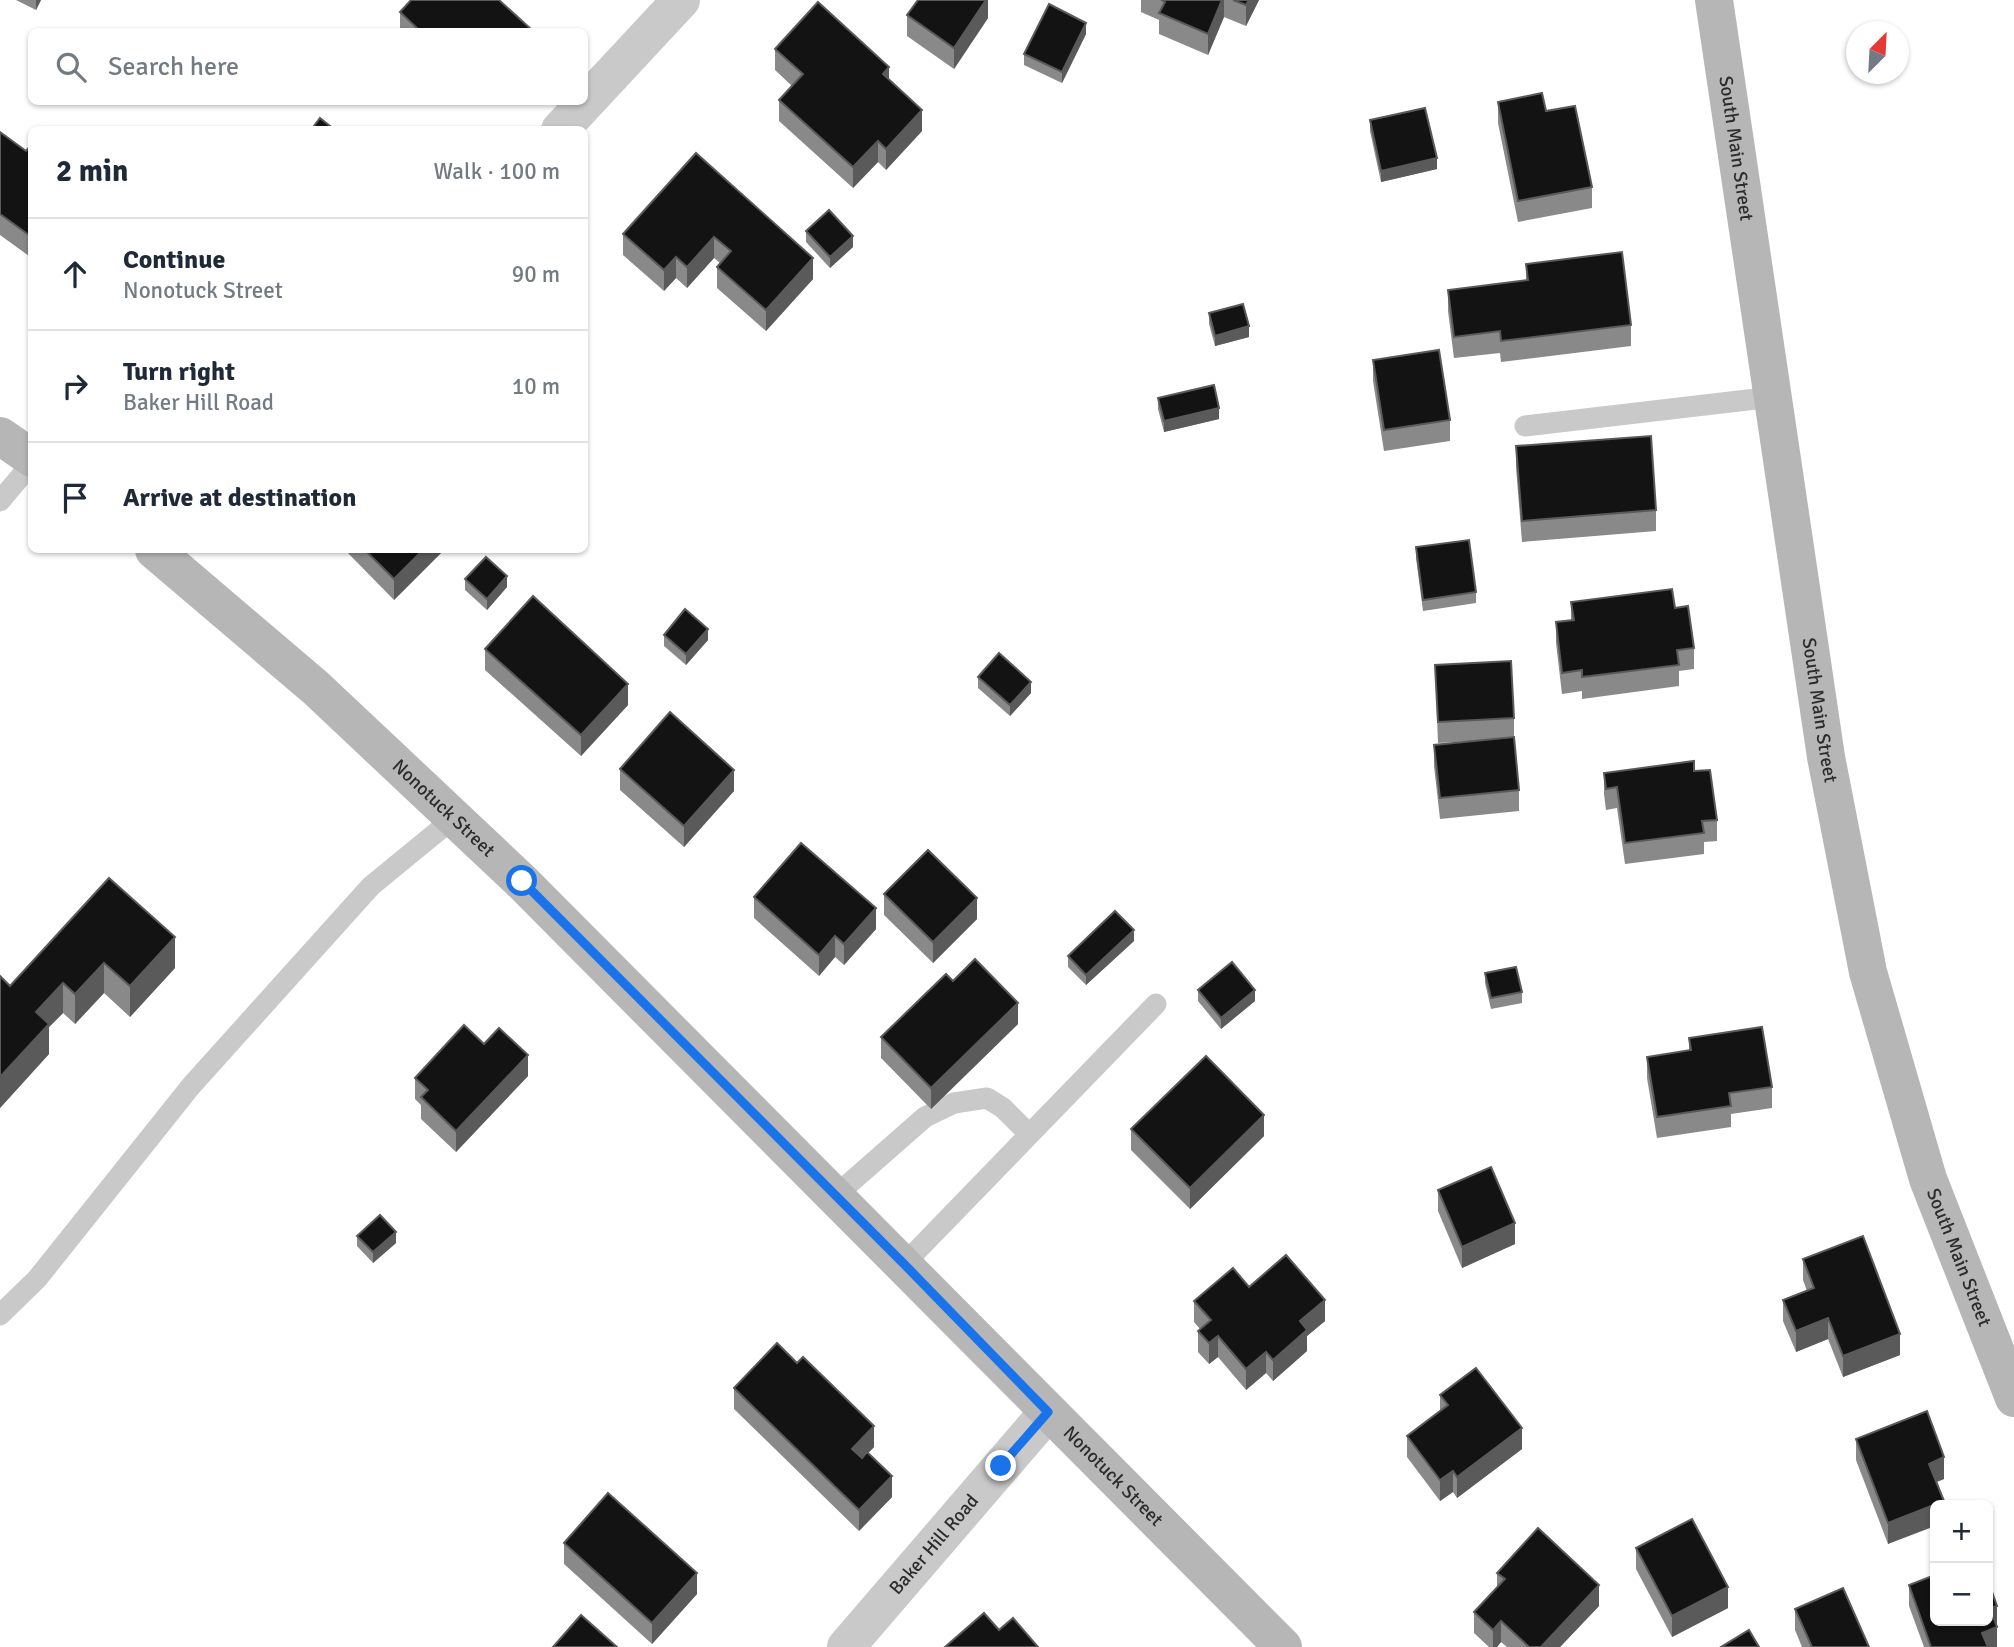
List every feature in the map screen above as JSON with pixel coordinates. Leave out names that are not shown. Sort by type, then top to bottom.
[{"type":"main road","name":"South Main Street","points":[[1714,0],[1826,757],[1868,972],[1928,1179],[2014,1398]]},
{"type":"main road","points":[[0,436],[28,458]]},
{"type":"main road","name":"Nonotuck Street","points":[[158,553],[316,688],[522,881],[1283,1647]]},
{"type":"street","points":[[588,100],[681,0]]},
{"type":"street","points":[[564,126],[583,105]]},
{"type":"street","name":"Baker Hill Road","points":[[846,1647],[1048,1412]]},
{"type":"lane","points":[[1525,426],[1773,397]]},
{"type":"lane","points":[[0,501],[28,466]]},
{"type":"lane","points":[[0,1315],[37,1279],[191,1086],[371,886],[454,818]]},
{"type":"lane","points":[[904,1264],[1156,1004]]},
{"type":"lane","points":[[835,1196],[925,1117],[954,1102],[987,1098],[1003,1108],[1029,1134]]},
{"type":"building","points":[[411,0],[499,0],[530,28],[417,28],[400,12]]},
{"type":"building","points":[[918,0],[986,0],[954,48],[907,15]]},
{"type":"building","points":[[1162,0],[1222,0],[1208,34],[1159,13],[1165,2]]},
{"type":"building","points":[[1233,0],[1249,0],[1246,5]]},
{"type":"building","points":[[818,2],[889,67],[883,74],[922,110],[886,149],[878,141],[853,167],[779,100],[803,74],[775,49]]},
{"type":"building","points":[[1049,4],[1086,23],[1062,72],[1024,54]]},
{"type":"building","points":[[1542,93],[1546,111],[1575,106],[1592,187],[1518,201],[1498,102]]},
{"type":"building","points":[[1425,108],[1437,158],[1381,171],[1370,120]]},
{"type":"building","points":[[320,118],[330,126],[314,126]]},
{"type":"building","points":[[0,132],[26,151],[28,149],[28,234],[0,214]]},
{"type":"building","points":[[696,153],[813,258],[766,310],[717,267],[731,251],[714,237],[687,267],[676,257],[664,270],[623,234]]},
{"type":"building","points":[[829,210],[853,236],[830,257],[806,231]]},
{"type":"building","points":[[1622,252],[1631,325],[1501,341],[1500,331],[1454,337],[1448,290],[1528,280],[1526,264]]},
{"type":"building","points":[[1243,304],[1249,326],[1215,336],[1209,313]]},
{"type":"building","points":[[1439,350],[1450,420],[1384,430],[1373,360]]},
{"type":"building","points":[[1214,385],[1219,408],[1164,421],[1158,398]]},
{"type":"building","points":[[1651,436],[1656,510],[1522,521],[1516,446]]},
{"type":"building","points":[[1469,540],[1476,592],[1423,600],[1416,547]]},
{"type":"building","points":[[368,553],[420,553],[394,579]]},
{"type":"building","points":[[486,557],[507,576],[487,599],[465,579]]},
{"type":"building","points":[[1672,589],[1675,608],[1688,606],[1694,648],[1677,650],[1679,665],[1582,677],[1582,670],[1562,673],[1556,622],[1574,620],[1571,602]]},
{"type":"building","points":[[533,596],[628,684],[581,735],[485,649]]},
{"type":"building","points":[[685,609],[708,629],[686,654],[664,635]]},
{"type":"building","points":[[999,653],[1031,682],[1010,705],[978,677]]},
{"type":"building","points":[[1511,661],[1514,718],[1438,722],[1435,665]]},
{"type":"building","points":[[670,712],[734,770],[684,826],[620,769]]},
{"type":"building","points":[[1514,737],[1519,790],[1440,798],[1434,745]]},
{"type":"building","points":[[1694,761],[1694,771],[1710,770],[1717,820],[1702,821],[1704,833],[1625,843],[1617,787],[1606,789],[1604,773]]},
{"type":"building","points":[[801,843],[876,908],[844,944],[835,936],[819,955],[754,897]]},
{"type":"building","points":[[928,850],[977,898],[933,942],[884,894]]},
{"type":"building","points":[[109,878],[175,937],[130,986],[104,963],[75,994],[63,983],[36,1012],[49,1024],[0,1077],[0,976],[10,986]]},
{"type":"building","points":[[1115,911],[1134,930],[1086,975],[1068,956]]},
{"type":"building","points":[[975,959],[1018,1003],[931,1088],[881,1037],[946,974],[953,981]]},
{"type":"building","points":[[1232,962],[1255,990],[1221,1018],[1198,990]]},
{"type":"building","points":[[1516,967],[1522,992],[1491,998],[1485,973]]},
{"type":"building","points":[[464,1025],[484,1044],[499,1028],[528,1055],[456,1131],[421,1097],[428,1090],[415,1078]]},
{"type":"building","points":[[1762,1027],[1772,1087],[1729,1093],[1731,1106],[1657,1117],[1647,1057],[1691,1050],[1689,1038]]},
{"type":"building","points":[[1206,1056],[1264,1115],[1190,1188],[1131,1129]]},
{"type":"building","points":[[1491,1167],[1515,1223],[1462,1247],[1438,1190]]},
{"type":"building","points":[[380,1215],[396,1232],[373,1252],[357,1236]]},
{"type":"building","points":[[1863,1236],[1900,1334],[1843,1356],[1828,1318],[1796,1331],[1783,1300],[1814,1288],[1803,1259]]},
{"type":"building","points":[[1286,1255],[1325,1300],[1300,1321],[1307,1330],[1273,1360],[1266,1352],[1246,1369],[1218,1336],[1209,1343],[1198,1331],[1211,1320],[1194,1301],[1233,1268],[1249,1287]]},
{"type":"building","points":[[777,1343],[797,1363],[803,1357],[874,1426],[852,1449],[862,1458],[867,1452],[892,1476],[859,1510],[734,1388]]},
{"type":"building","points":[[1476,1368],[1522,1428],[1457,1477],[1453,1471],[1440,1480],[1407,1436],[1448,1405],[1440,1395]]},
{"type":"building","points":[[1927,1411],[1944,1457],[1929,1464],[1944,1500],[1930,1500],[1930,1506],[1888,1523],[1856,1439]]},
{"type":"building","points":[[608,1493],[697,1573],[652,1623],[564,1543]]},
{"type":"building","points":[[1692,1519],[1728,1587],[1672,1616],[1636,1548]]},
{"type":"building","points":[[1538,1528],[1599,1585],[1541,1647],[1529,1647],[1501,1621],[1493,1630],[1474,1612],[1505,1579],[1497,1573]]},
{"type":"building","points":[[1930,1577],[1930,1626],[1993,1626],[1993,1616],[1997,1627],[1982,1633],[1988,1647],[1931,1647],[1909,1585]]},
{"type":"building","points":[[1843,1588],[1869,1647],[1812,1647],[1795,1609]]},
{"type":"building","points":[[984,1613],[999,1630],[1013,1618],[1038,1647],[945,1647]]},
{"type":"building","points":[[581,1615],[617,1647],[553,1647]]},
{"type":"building","points":[[1749,1630],[1759,1647],[1721,1647]]},
{"type":"route","points":[[522,881],[1048,1412],[1001,1466]]}]
